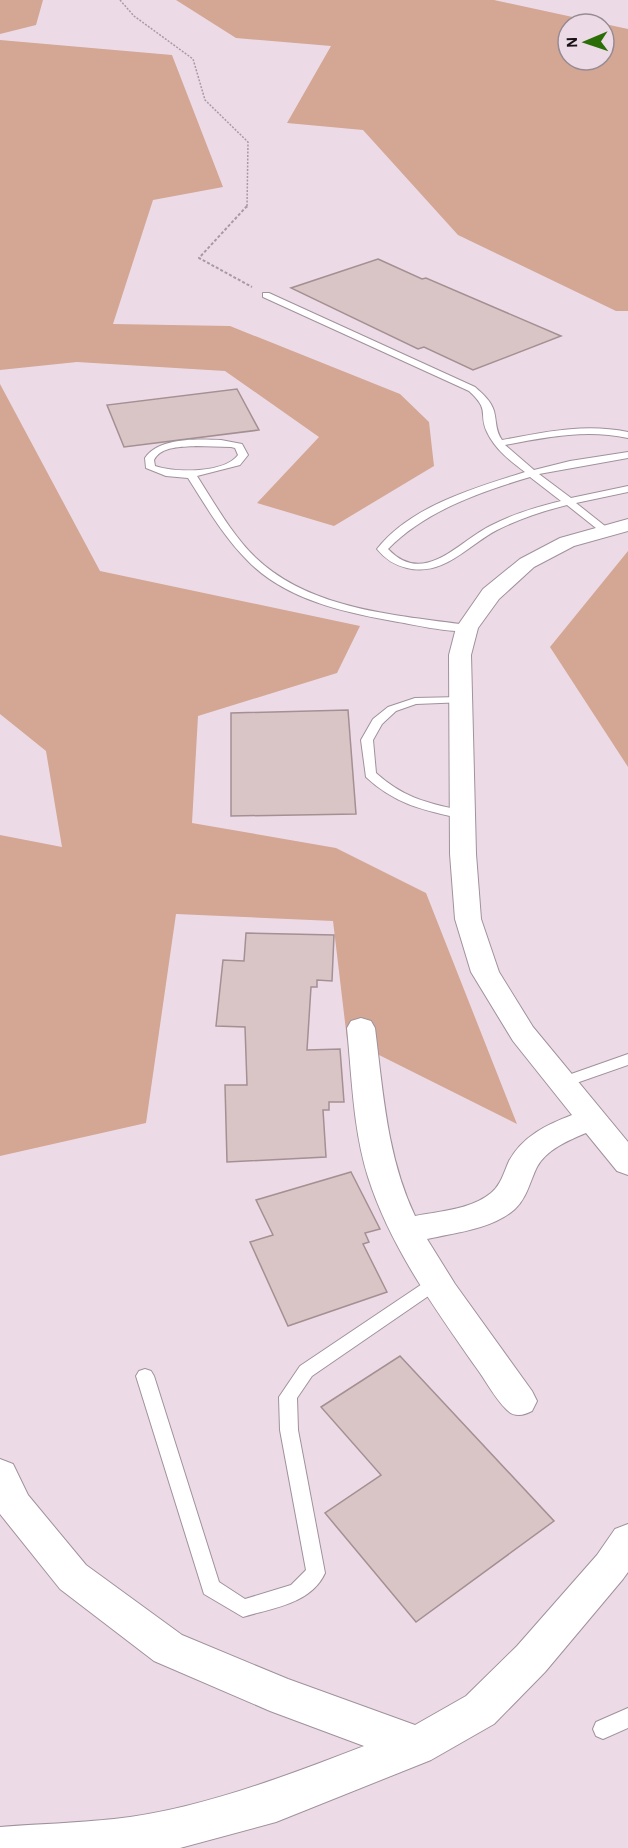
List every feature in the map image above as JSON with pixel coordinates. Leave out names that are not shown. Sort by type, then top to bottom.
[{"type":"street","points":[[616,527],[567,542],[527,563],[491,594],[467,628],[460,655],[463,815],[468,919],[485,972],[523,1034],[628,1163]]},
{"type":"street","points":[[362,1028],[373,1131],[384,1179],[405,1231],[520,1401]]},
{"type":"street","points":[[405,1231],[478,1214],[503,1200],[517,1180],[528,1157],[548,1137],[591,1119]]},
{"type":"street","points":[[0,1475],[15,1507],[73,1577],[168,1648],[284,1697],[417,1746]]},
{"type":"street","points":[[0,1848],[116,1840],[195,1824],[276,1801],[417,1746],[480,1710],[531,1659],[609,1567],[628,1541]]},
{"type":"lane","points":[[266,294],[472,389],[483,399],[489,411],[491,431],[498,444],[531,474],[567,500],[616,527]]},
{"type":"lane","points":[[498,444],[575,431],[599,430],[628,435]]},
{"type":"lane","points":[[212,442],[227,442],[238,446],[243,455],[237,463],[192,475],[166,473],[151,468],[149,460],[154,453],[168,448],[212,442]]},
{"type":"lane","points":[[628,455],[531,474],[456,500],[405,528],[382,549],[387,556],[397,562],[413,566],[431,566],[493,528],[567,500],[628,489]]},
{"type":"lane","points":[[192,475],[230,534],[254,562],[281,581],[317,599],[363,612],[467,628]]},
{"type":"lane","points":[[461,700],[416,701],[392,709],[377,722],[367,740],[370,774],[388,792],[414,804],[463,815]]},
{"type":"lane","points":[[562,1083],[628,1059]]},
{"type":"lane","points":[[145,1376],[211,1588],[243,1608],[297,1593],[316,1573],[289,1430],[288,1397],[306,1371],[437,1281]]},
{"type":"lane","points":[[603,1729],[628,1719]]},
{"type":"path","points":[[120,0],[134,15],[193,59],[205,100],[248,142],[247,208],[199,258],[266,294]]},
{"type":"shaded area","points":[[0,0],[43,0],[36,25],[0,34]]},
{"type":"shaded area","points":[[176,0],[494,0],[556,13],[556,72],[616,72],[616,26],[628,29],[628,311],[616,311],[458,235],[363,130],[287,123],[331,46],[236,38]]},
{"type":"shaded area","points":[[0,40],[172,55],[223,187],[153,200],[113,324],[230,326],[400,394],[429,422],[434,466],[334,526],[257,503],[319,437],[225,371],[77,362],[0,370]]},
{"type":"shaded area","points":[[0,384],[100,571],[360,626],[337,673],[198,716],[192,823],[336,848],[426,893],[517,1124],[347,1039],[333,921],[176,914],[146,1123],[0,1156],[0,835],[62,847],[46,751],[0,714]]},
{"type":"shaded area","points":[[628,551],[628,767],[550,647]]},
{"type":"building","points":[[378,259],[561,336],[473,370],[424,347],[418,349],[291,288]]},
{"type":"building","points":[[237,389],[259,430],[124,447],[107,405]]},
{"type":"building","points":[[348,710],[356,814],[231,816],[231,713]]},
{"type":"building","points":[[246,933],[334,935],[332,981],[317,980],[317,987],[311,987],[307,1050],[340,1049],[344,1102],[329,1102],[329,1110],[323,1110],[326,1157],[227,1162],[225,1085],[247,1085],[245,1027],[216,1026],[223,960],[244,961]]},
{"type":"building","points":[[351,1172],[380,1229],[365,1233],[369,1242],[363,1244],[387,1292],[288,1326],[250,1242],[273,1235],[256,1200]]},
{"type":"building","points":[[400,1356],[554,1521],[416,1622],[325,1513],[381,1475],[321,1407]]}]
